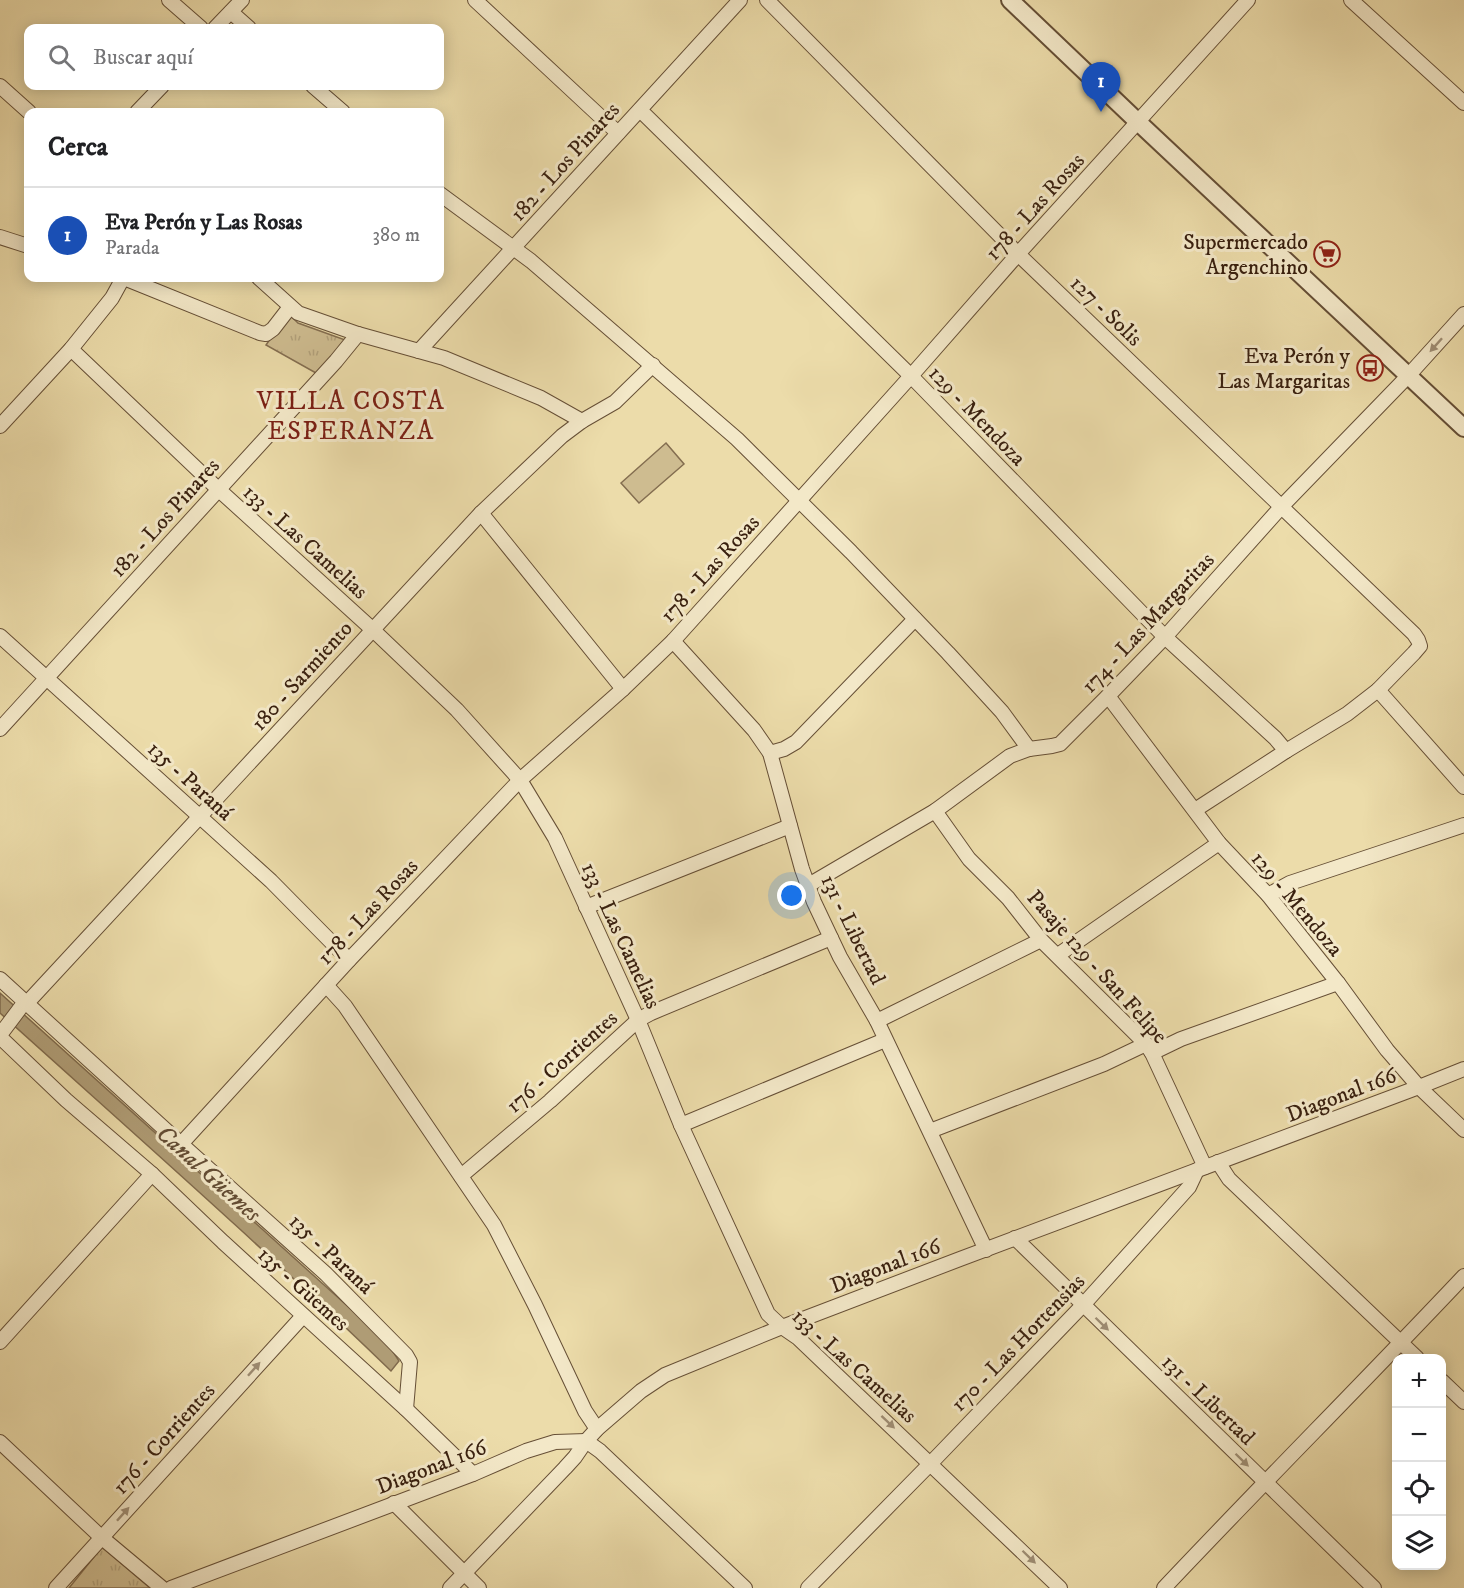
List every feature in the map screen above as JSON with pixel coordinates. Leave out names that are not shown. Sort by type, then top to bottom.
[{"type":"street","points":[[169,0],[196,24]]},
{"type":"street","points":[[219,24],[242,0]]},
{"type":"street","points":[[475,0],[618,133]]},
{"type":"street","name":"127 - Solis","points":[[766,0],[1018,254],[1414,634],[1419,646],[1378,690]]},
{"type":"street","points":[[1010,0],[1464,428]]},
{"type":"street","name":"178 - Las Rosas","points":[[181,1144],[349,960],[520,780],[623,689],[672,641],[1248,0]]},
{"type":"street","points":[[1351,0],[1464,102]]},
{"type":"street","name":"182 - Los Pinares","points":[[419,351],[640,110],[734,2]]},
{"type":"street","points":[[231,12],[244,24]]},
{"type":"street","points":[[0,86],[24,108]]},
{"type":"street","points":[[141,108],[158,90]]},
{"type":"street","points":[[318,90],[339,108]]},
{"type":"street","name":"129 - Mendoza","points":[[640,110],[911,376],[1165,637],[1275,738],[1286,751]]},
{"type":"street","points":[[444,197],[514,247],[737,439],[851,552],[948,653],[1002,712],[1029,749]]},
{"type":"street","points":[[0,237],[24,244]]},
{"type":"street","points":[[1,423],[71,350],[112,298],[121,282]]},
{"type":"street","points":[[133,282],[266,334],[273,329],[290,307]]},
{"type":"street","points":[[263,282],[298,313],[358,334],[444,358],[541,398],[582,421]]},
{"type":"street","name":"174 - Las Margaritas","points":[[807,886],[936,811],[1011,756],[1029,749],[1060,744],[1165,637],[1282,506],[1408,376],[1464,314]]},
{"type":"street","name":"182 - Los Pinares","points":[[0,729],[336,361],[358,334]]},
{"type":"street","name":"133 - Las Camelias","points":[[71,350],[457,710],[520,780],[555,838],[638,1020],[681,1125],[768,1314],[798,1338],[1060,1588]]},
{"type":"street","name":"180 - Sarmiento","points":[[2,1033],[24,1005],[481,513],[562,436],[582,421],[615,402],[653,365]]},
{"type":"street","points":[[481,513],[623,689]]},
{"type":"street","points":[[770,753],[796,742],[915,619]]},
{"type":"street","name":"135 - Paraná","points":[[0,636],[271,881],[349,960]]},
{"type":"street","name":"131 - Libertad","points":[[672,641],[754,730],[770,753],[807,886],[847,972],[877,1021],[986,1250]]},
{"type":"street","points":[[1195,810],[1347,714],[1378,690],[1464,787]]},
{"type":"street","name":"129 - Mendoza","points":[[1108,696],[1219,843],[1268,895],[1388,1050],[1419,1087],[1464,1130]]},
{"type":"street","name":"Pasaje 129 - San Felipe","points":[[936,811],[969,859],[1008,898],[1041,940],[1149,1048],[1206,1166],[1230,1179],[1412,1354]]},
{"type":"street","points":[[1268,895],[1290,883],[1464,825]]},
{"type":"street","points":[[586,908],[790,826]]},
{"type":"street","points":[[1058,955],[1219,843]]},
{"type":"street","name":"176 - Corrientes","points":[[461,1176],[550,1101],[638,1020],[831,939]]},
{"type":"street","points":[[877,1021],[1041,940]]},
{"type":"street","name":"135 - Paraná","points":[[0,979],[24,1005],[326,1274],[406,1355],[410,1362],[406,1408]]},
{"type":"street","points":[[930,1131],[1104,1064],[1338,983]]},
{"type":"street","points":[[326,985],[345,1006],[494,1225],[585,1410],[597,1429]]},
{"type":"street","name":"135 - Güemes","points":[[2,1033],[66,1100],[152,1174],[303,1316],[406,1408],[473,1474]]},
{"type":"street","points":[[681,1125],[885,1040]]},
{"type":"street","name":"Diagonal 166","points":[[171,1588],[526,1452],[555,1442],[586,1441],[641,1391],[665,1375],[782,1327],[1464,1069]]},
{"type":"street","name":"170 - Las Hortensias","points":[[808,1588],[1083,1305],[1206,1166]]},
{"type":"street","points":[[0,1342],[152,1174]]},
{"type":"street","name":"131 - Libertad","points":[[1015,1238],[1374,1588]]},
{"type":"street","points":[[1164,1588],[1464,1276]]},
{"type":"street","name":"176 - Corrientes","points":[[56,1588],[303,1316]]},
{"type":"street","points":[[1446,1385],[1464,1402]]},
{"type":"street","points":[[450,1588],[566,1468],[586,1441],[600,1451],[745,1588]]},
{"type":"street","points":[[0,1442],[101,1537],[162,1588]]},
{"type":"street","points":[[394,1503],[479,1588]]},
{"type":"green space","points":[[288,313],[298,323],[348,341],[316,373],[266,345]]},
{"type":"green space","points":[[666,443],[684,464],[639,503],[621,483]]},
{"type":"green space","points":[[102,1547],[150,1588],[69,1588]]},
{"type":"shaded area","name":"Canal Güemes","points":[[0,993],[353,1311],[390,1347],[399,1361],[391,1371],[246,1235],[0,1013]]},
{"type":"place","name":"Eva Perón y Las Rosas","points":[[1101,112]]},
{"type":"place","name":"Supermercado Argenchino","points":[[1327,254]]},
{"type":"place","name":"Eva Perón y Las Margaritas","points":[[1370,368]]},
{"type":"district","name":"VILLA COSTA ESPERANZA","points":[[351,415]]}]
